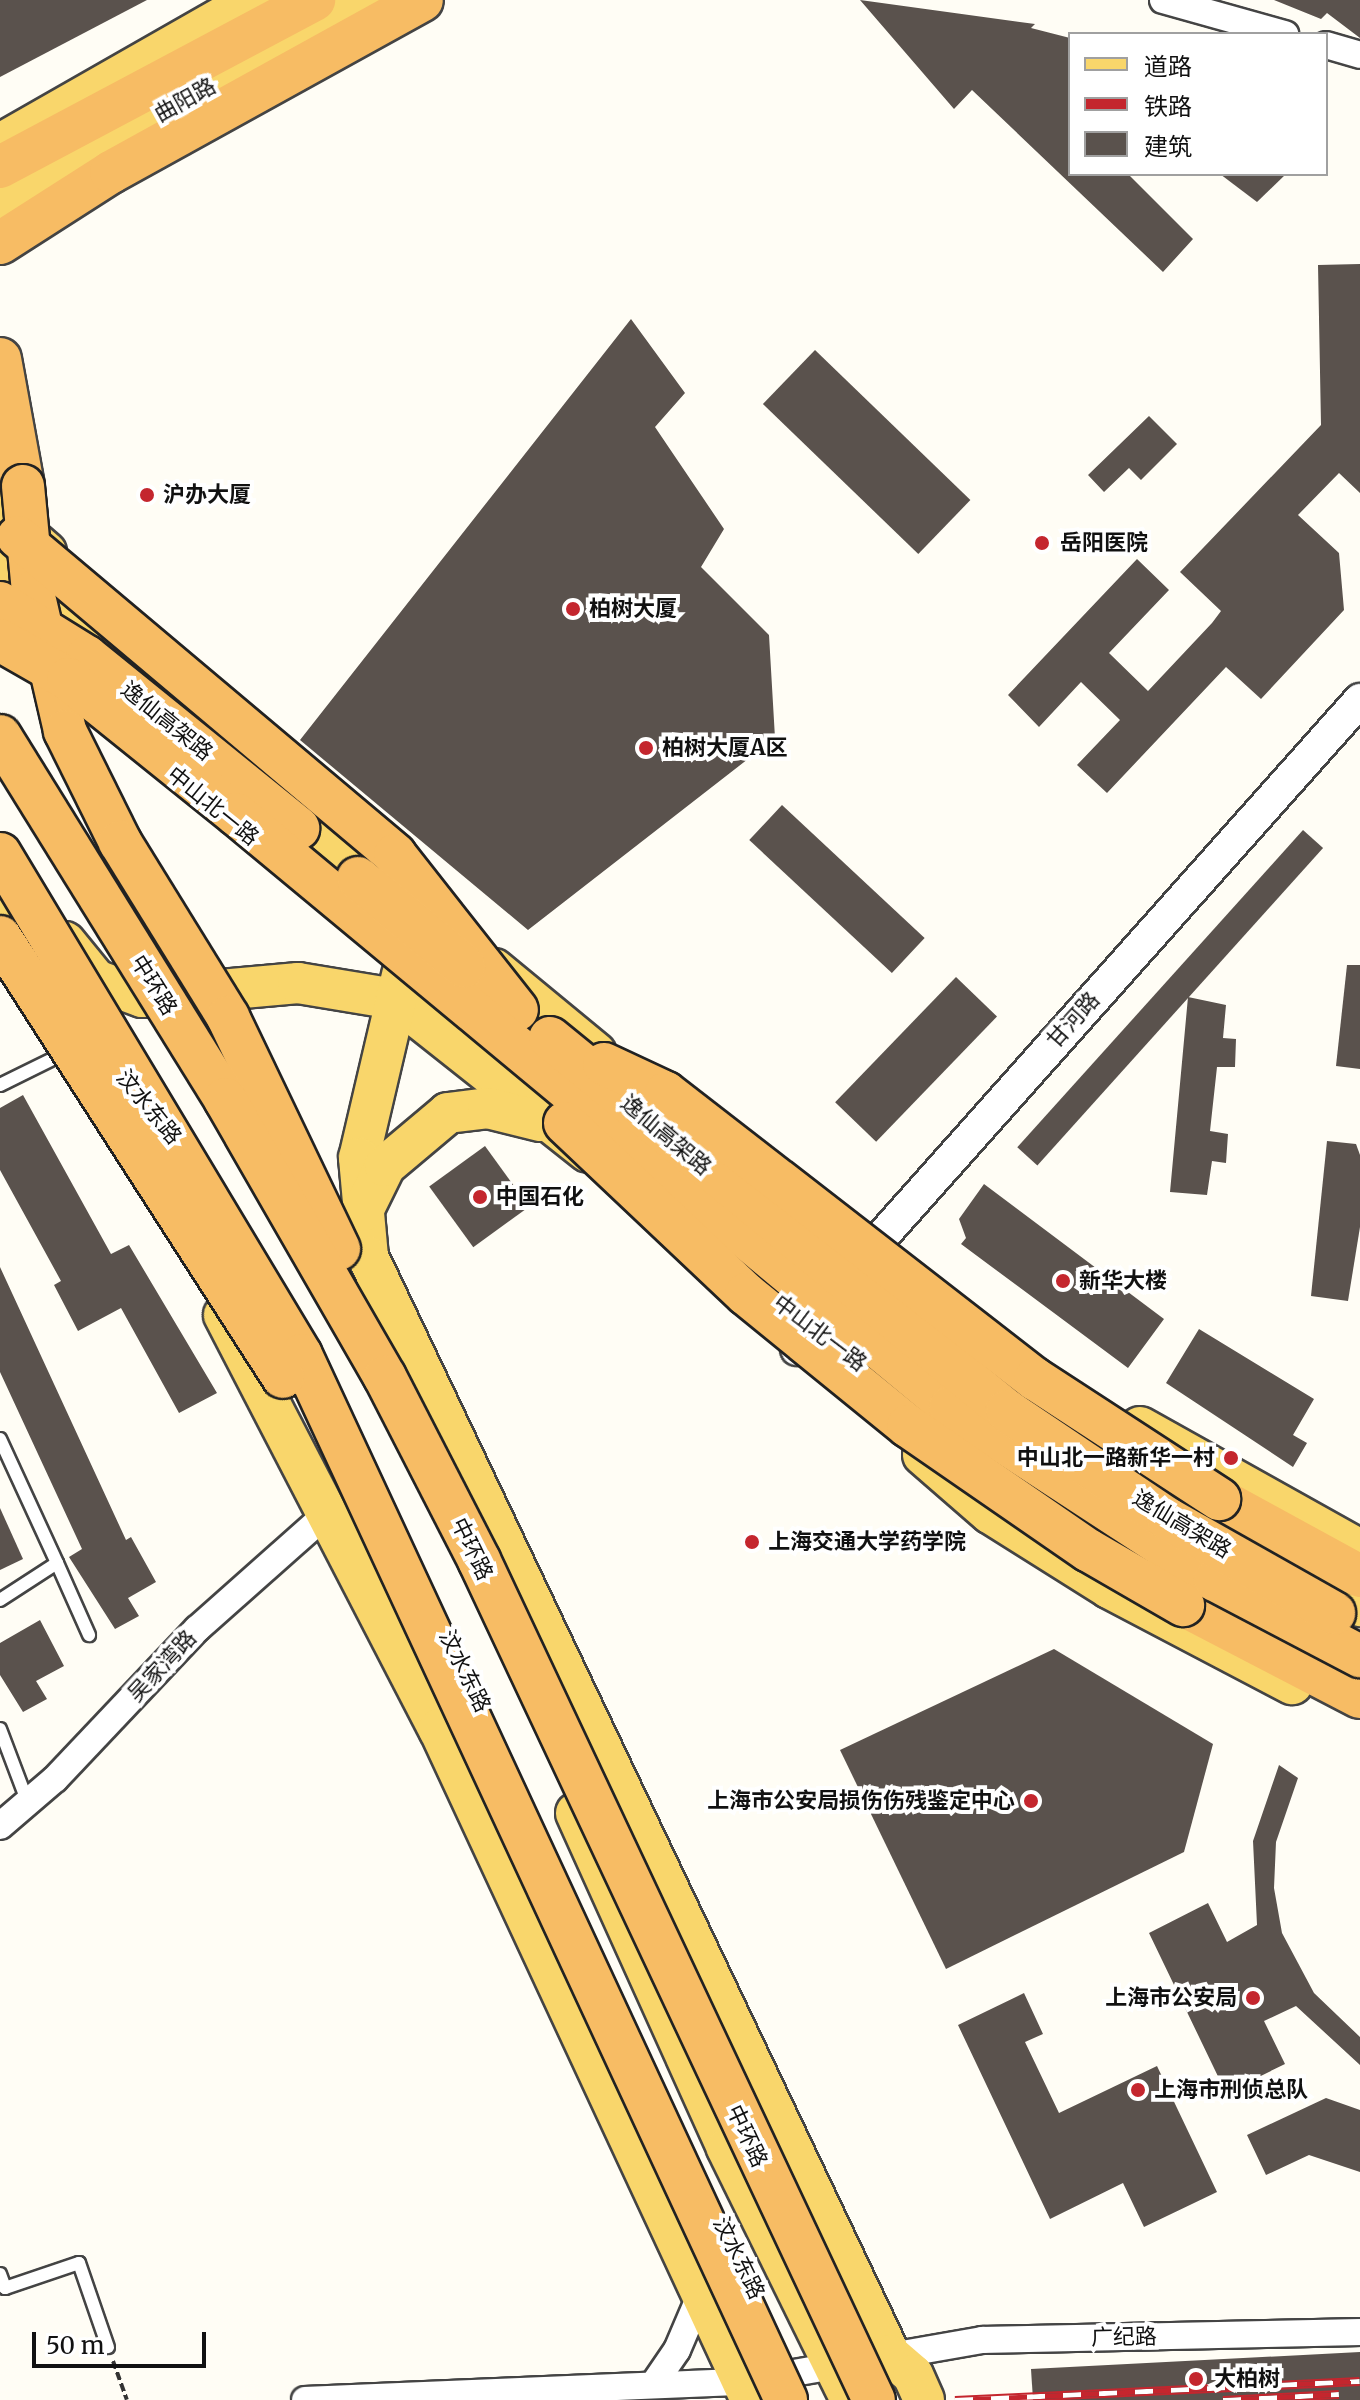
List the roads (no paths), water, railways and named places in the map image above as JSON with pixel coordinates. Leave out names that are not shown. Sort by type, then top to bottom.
[{"type":"highway","points":[[0,167],[314,0]]},
{"type":"highway","points":[[0,243],[111,172],[422,0]]},
{"type":"highway","points":[[0,359],[16,423],[36,607],[65,731],[120,842],[241,1043],[479,1560]]},
{"type":"highway","points":[[9,524],[395,855],[517,1010]]},
{"type":"highway","name":"逸仙高架路","points":[[0,603],[87,657],[175,725],[550,1038],[1007,1411],[1168,1519],[1360,1626]]},
{"type":"highway","name":"逸仙高架路","points":[[8,642],[68,679],[363,926],[950,1407],[1215,1580],[1360,1656]]},
{"type":"highway","name":"中环路","points":[[0,736],[225,1099],[385,1377],[479,1560],[874,2400]]},
{"type":"highway","points":[[0,854],[301,1355],[376,1524],[796,2392]]},
{"type":"highway","points":[[363,926],[746,1294],[908,1426],[1088,1550],[1183,1605],[1360,1697]]},
{"type":"highway","points":[[0,937],[376,1524]]},
{"type":"highway","points":[[550,1038],[666,1093],[1035,1379],[1219,1499],[1360,1576]]},
{"type":"main road","points":[[0,144],[252,0]]},
{"type":"main road","name":"曲阳路","points":[[0,202],[370,0]]},
{"type":"main road","points":[[0,219],[105,144]]},
{"type":"main road","points":[[9,524],[90,639]]},
{"type":"main road","points":[[9,524],[99,601],[161,694]]},
{"type":"main road","points":[[0,569],[43,606],[161,694],[406,901],[804,1227],[866,1254],[1123,1417],[1360,1550]]},
{"type":"main road","points":[[0,586],[43,606]]},
{"type":"main road","points":[[0,616],[8,642]]},
{"type":"main road","name":"中山北一路","points":[[0,837],[10,891],[96,980],[142,997],[298,983]]},
{"type":"main road","name":"汶水东路","points":[[10,891],[50,985],[329,1512],[439,1729],[746,2391]]},
{"type":"main road","name":"中山北一路","points":[[10,891],[130,971],[298,983],[395,999],[753,1283],[804,1339],[1072,1514],[1273,1631],[1360,1673]]},
{"type":"main road","name":"汶水东路","points":[[406,901],[412,940],[395,999],[359,1158],[361,1223],[358,1312],[376,1388],[844,2384]]},
{"type":"main road","points":[[363,926],[412,940],[453,938]]},
{"type":"main road","points":[[363,926],[395,999]]},
{"type":"main road","name":"汶水东路","points":[[50,985],[208,1183],[272,1291],[573,1894],[796,2392]]},
{"type":"main road","points":[[361,1223],[385,1166],[448,1113],[488,1108],[558,1128]]},
{"type":"main road","name":"汶水东路","points":[[361,1223],[378,1285],[890,2355],[902,2400]]},
{"type":"main road","points":[[866,1254],[983,1375],[1148,1487],[1360,1606]]},
{"type":"main road","points":[[804,1339],[990,1513],[1121,1595],[1360,1718]]},
{"type":"main road","points":[[636,1946],[646,1842]]},
{"type":"main road","name":"汶水东路","points":[[890,2355],[913,2375],[924,2400]]},
{"type":"street","points":[[1163,0],[1278,32]]},
{"type":"street","points":[[1328,46],[1360,55]]},
{"type":"street","name":"甘河路","points":[[804,1339],[866,1254],[1360,700]]},
{"type":"street","name":"吴家湾路","points":[[0,1826],[28,1803],[197,1629],[329,1512]]},
{"type":"street","points":[[653,2385],[701,2294]]},
{"type":"street","name":"广纪路","points":[[844,2384],[890,2355],[982,2340],[1360,2332]]},
{"type":"street","points":[[305,2400],[653,2385],[796,2392],[844,2384]]},
{"type":"lane","points":[[0,1085],[82,1045]]},
{"type":"lane","points":[[0,1439],[89,1635]]},
{"type":"lane","points":[[0,1600],[57,1563]]},
{"type":"lane","points":[[0,1729],[28,1803]]},
{"type":"lane","points":[[0,2274],[3,2289],[79,2263],[108,2347]]},
{"type":"railway","points":[[955,2400],[1360,2381]]},
{"type":"railway","points":[[1223,2400],[1339,2394]]},
{"type":"place","name":"沪办大厦","points":[[147,495]]},
{"type":"place","name":"岳阳医院","points":[[1042,543]]},
{"type":"place","name":"柏树大厦","points":[[573,609]]},
{"type":"place","name":"柏树大厦A区","points":[[646,748]]},
{"type":"place","name":"中国石化","points":[[480,1197]]},
{"type":"place","name":"新华大楼","points":[[1063,1281]]},
{"type":"place","name":"中山北一路新华一村","points":[[1231,1458]]},
{"type":"place","name":"上海交通大学药学院","points":[[752,1542]]},
{"type":"place","name":"上海市公安局损伤伤残鉴定中心","points":[[1031,1801]]},
{"type":"place","name":"上海市公安局","points":[[1253,1998]]},
{"type":"place","name":"上海市刑侦总队","points":[[1138,2090]]},
{"type":"place","name":"大柏树","points":[[1196,2379]]}]
